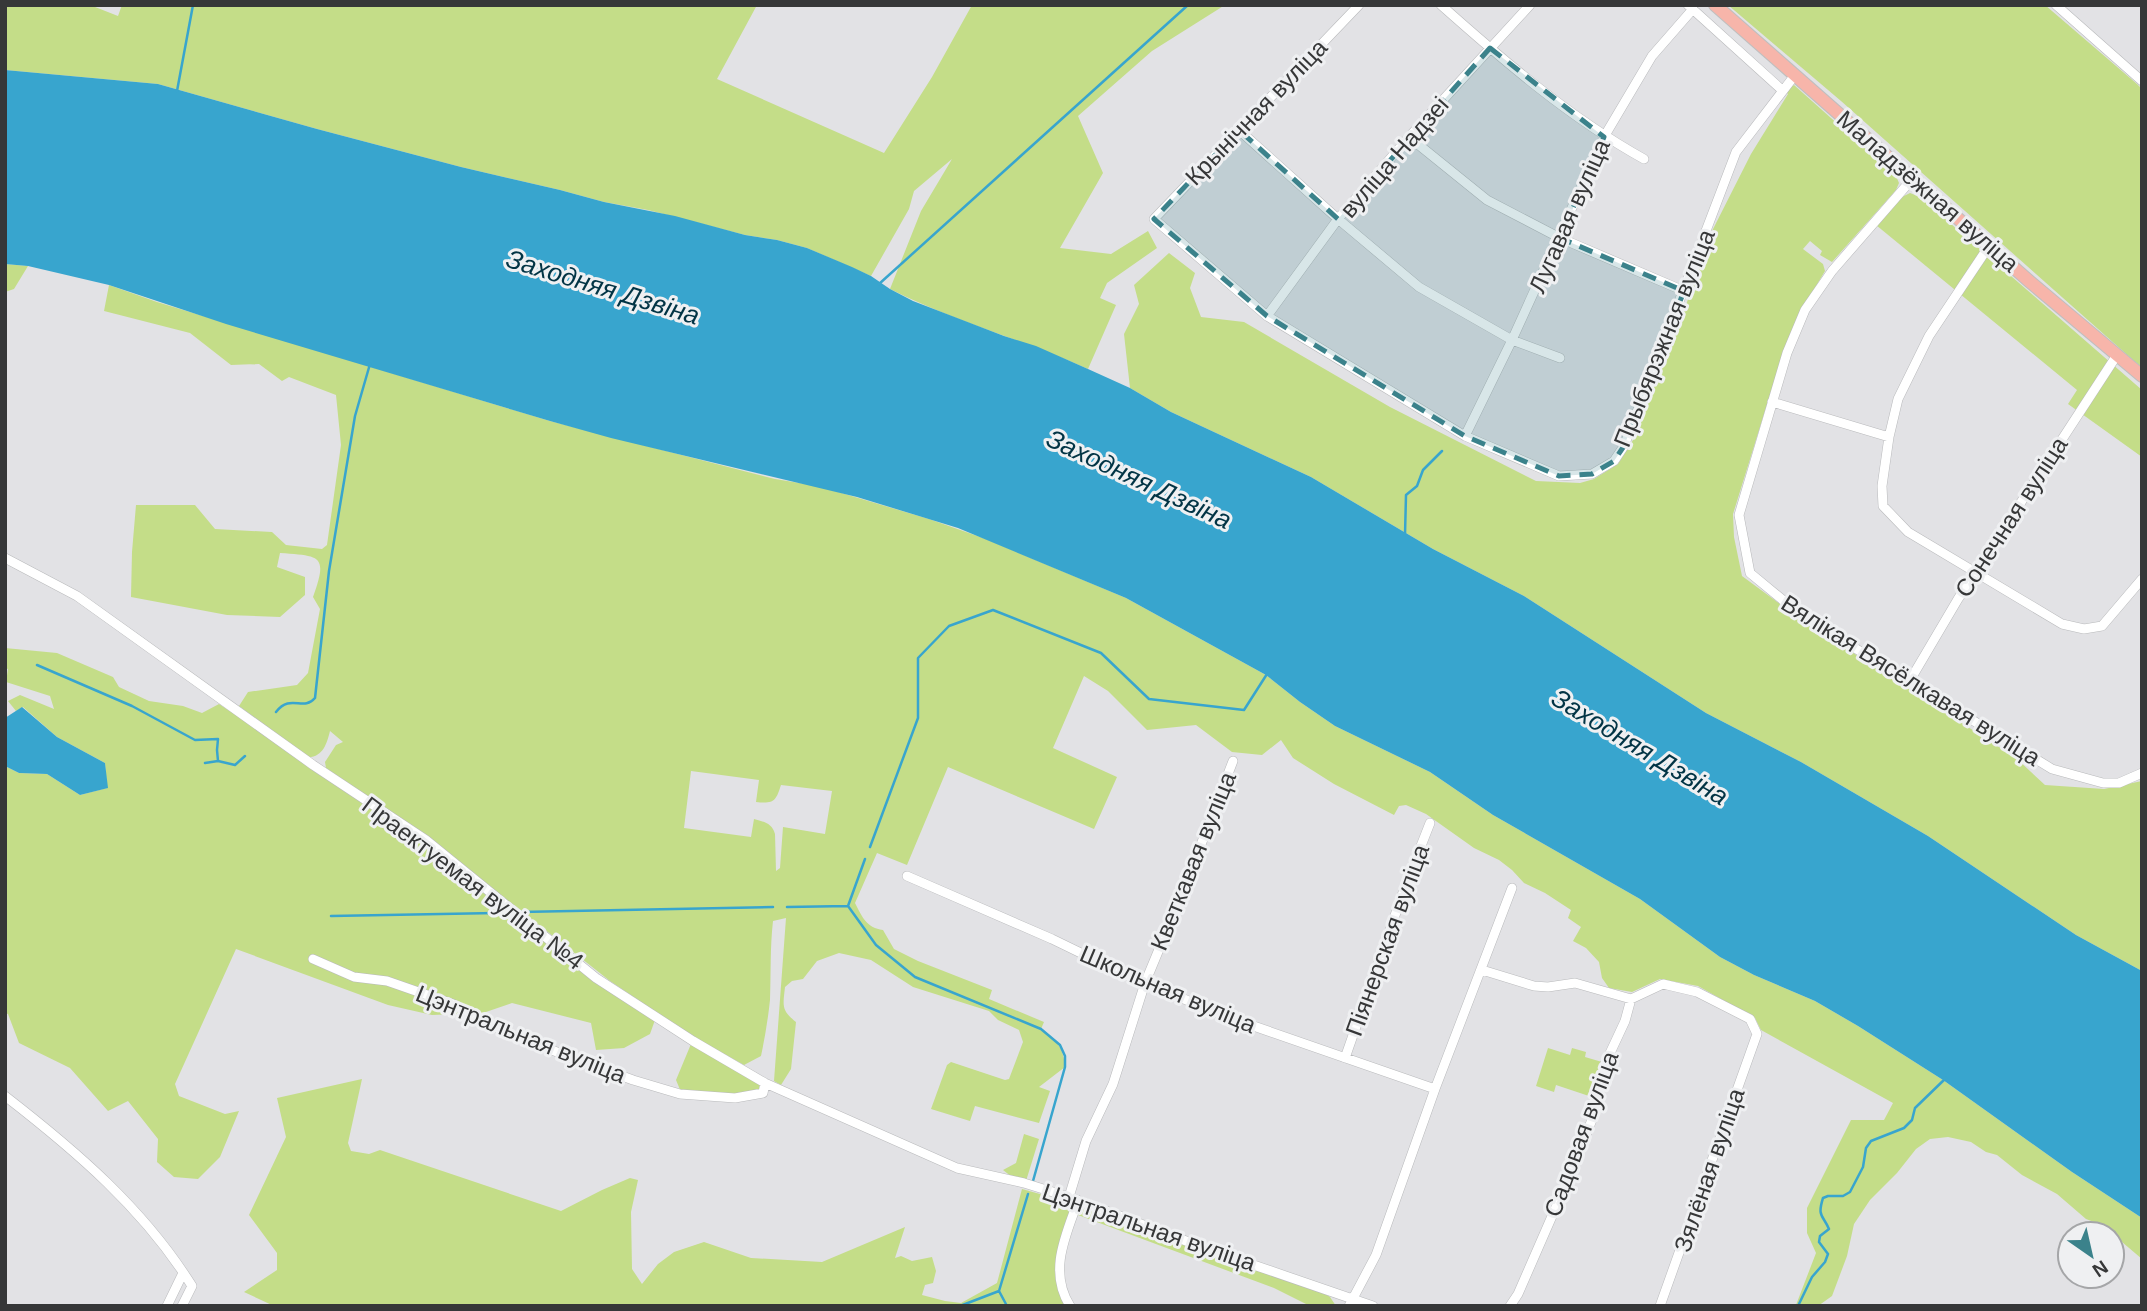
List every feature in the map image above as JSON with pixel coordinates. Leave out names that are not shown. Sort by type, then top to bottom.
[{"type":"main road","name":"Маладзёжная вуліца","points":[[1715,5],[1989,246],[2142,376]]},
{"type":"street","name":"Крынічная вуліца","points":[[1154,219],[1359,5]]},
{"type":"street","points":[[1441,5],[1490,48],[1604,136],[1644,159]]},
{"type":"street","name":"вуліца Надзеі","points":[[1267,316],[1338,219],[1530,5]]},
{"type":"street","points":[[2056,5],[2142,81]]},
{"type":"street","points":[[1690,7],[1783,90]]},
{"type":"street","name":"Лугавая вуліца","points":[[1465,436],[1560,238],[1604,136],[1652,56],[1690,7]]},
{"type":"street","name":"Прыбярэжная вуліца","points":[[1154,219],[1267,316],[1465,436],[1559,475],[1591,474],[1614,461],[1624,446],[1736,152],[1795,75]]},
{"type":"street","points":[[1240,130],[1338,219],[1419,287],[1512,340],[1560,358]]},
{"type":"street","points":[[1409,137],[1487,200],[1560,238],[1684,291]]},
{"type":"street","name":"Вялікая Вясёлкавая вуліца","points":[[1913,178],[1832,271],[1805,310],[1787,353],[1739,515],[1750,573],[1801,615],[2052,769],[2103,783],[2119,783],[2142,773]]},
{"type":"street","points":[[1989,246],[1929,335],[1898,399],[1882,486],[1883,506],[1908,532],[2062,624],[2084,629],[2102,626],[2142,579]]},
{"type":"street","name":"Сонечная вуліца","points":[[1909,682],[1976,572],[2117,355]]},
{"type":"street","points":[[1772,402],[1889,437]]},
{"type":"street","name":"Праектуемая вуліца №4","points":[[5,558],[77,596],[313,765],[426,841],[596,978],[693,1041],[765,1083],[923,1154]]},
{"type":"street","name":"Кветкавая вуліца","points":[[1070,1306],[1058,1268],[1059,1254],[1086,1141],[1113,1084],[1145,983],[1233,761]]},
{"type":"street","name":"Піянерская вуліца","points":[[1345,1058],[1430,822]]},
{"type":"street","name":"Школьная вуліца","points":[[907,876],[1222,1015],[1435,1089]]},
{"type":"street","points":[[1351,1302],[1376,1255],[1511,888]]},
{"type":"street","name":"Цэнтральная вуліца","points":[[313,959],[354,976],[387,981],[453,1004],[508,1034],[633,1080],[680,1094],[735,1098],[763,1093],[765,1083]]},
{"type":"street","points":[[1482,970],[1534,986],[1575,983],[1631,999]]},
{"type":"street","name":"Зялёная вуліца","points":[[1631,999],[1662,984],[1698,992],[1751,1019],[1757,1034],[1660,1306]]},
{"type":"street","name":"Садовая вуліца","points":[[1510,1306],[1518,1294],[1573,1168],[1595,1112],[1604,1066],[1625,1021],[1631,999]]},
{"type":"street","points":[[5,1096],[58,1136],[120,1194],[174,1259],[192,1286],[182,1306]]},
{"type":"street","name":"Цэнтральная вуліца","points":[[923,1154],[957,1168],[1073,1199],[1351,1302],[1373,1306]]},
{"type":"street","points":[[167,1306],[183,1273]]},
{"type":"highlighted area","points":[[1490,48],[1604,137],[1560,238],[1684,291],[1624,446],[1614,461],[1592,474],[1559,476],[1465,436],[1267,316],[1154,219],[1239,130],[1338,219]]},
{"type":"green space","points":[[5,5],[90,5],[118,16],[122,5],[757,5],[717,79],[884,153],[932,77],[972,5],[1225,5],[1152,51],[1078,116],[1103,173],[1060,248],[1111,254],[1148,231],[1157,248],[1107,283],[1100,298],[1116,305],[1088,369],[938,311],[890,289],[921,211],[952,159],[914,191],[909,209],[871,276],[807,248],[461,167],[158,84],[5,70]]},
{"type":"green space","points":[[1728,5],[2045,5],[2137,84],[2142,89],[2142,368],[1841,101]]},
{"type":"green space","points":[[1794,85],[1896,176],[1899,183],[1896,190],[1832,262],[1820,255],[1822,251],[1810,241],[1803,249],[1823,264],[1825,271],[1801,311],[1773,385],[1733,514],[1734,537],[1742,576],[1799,618],[2016,758],[2045,785],[2104,789],[2142,781],[2142,971],[2076,935],[1928,836],[1801,762],[1706,713],[1524,596],[1433,549],[1311,477],[1171,412],[1130,388],[1124,334],[1139,304],[1134,285],[1169,253],[1195,273],[1190,288],[1201,317],[1244,322],[1390,407],[1536,481],[1580,483],[1594,479],[1618,464],[1633,440],[1686,305],[1709,237],[1751,154],[1788,94],[1785,91]]},
{"type":"green space","points":[[1910,193],[1920,197],[2142,390],[2142,457],[2068,404],[2077,390],[1876,225],[1900,198]]},
{"type":"green space","points":[[5,264],[28,266],[14,289],[5,292]]},
{"type":"green space","points":[[109,285],[550,421],[775,479],[818,486],[929,519],[986,539],[1126,598],[1266,675],[1335,726],[1430,772],[1493,815],[1640,899],[1720,957],[1815,1001],[1943,1080],[2142,1218],[2142,1259],[2126,1245],[2126,1220],[2086,1219],[2057,1194],[2022,1175],[1997,1155],[1986,1152],[1971,1142],[1948,1137],[1930,1139],[1916,1149],[1870,1200],[1854,1224],[1847,1256],[1832,1296],[1818,1306],[1796,1305],[1816,1253],[1807,1233],[1807,1208],[1851,1120],[1884,1120],[1893,1103],[1761,1030],[1755,1018],[1698,986],[1660,979],[1632,992],[1609,988],[1602,978],[1599,962],[1586,948],[1573,941],[1581,927],[1568,918],[1571,910],[1524,883],[1499,860],[1474,848],[1426,814],[1406,805],[1399,806],[1394,815],[1334,784],[1293,758],[1281,740],[1262,755],[1232,752],[1196,725],[1147,730],[1108,691],[1084,676],[1053,748],[1117,777],[1094,829],[948,767],[907,865],[877,853],[855,903],[869,924],[883,930],[894,949],[992,990],[989,999],[1044,1022],[1041,1029],[1058,1045],[1065,1067],[1039,1087],[1050,1091],[1039,1123],[975,1106],[970,1121],[931,1109],[947,1065],[951,1062],[1009,1079],[1023,1042],[1019,1030],[998,1020],[989,1011],[913,987],[871,960],[839,953],[817,961],[803,979],[792,981],[785,987],[784,1007],[796,1022],[791,1069],[781,1085],[774,1081],[786,918],[773,921],[770,1000],[761,1056],[744,1065],[687,1033],[610,981],[427,837],[326,768],[325,762],[336,745],[343,742],[330,731],[321,752],[307,757],[239,706],[248,692],[297,685],[308,673],[320,609],[313,597],[320,573],[318,560],[305,555],[280,553],[277,567],[305,577],[305,595],[280,617],[227,615],[131,597],[136,505],[195,505],[215,529],[272,532],[286,545],[322,549],[327,545],[341,445],[336,395],[289,377],[282,381],[259,364],[231,365],[190,333],[104,311]],"holes":[[[691,771],[759,780],[756,802],[773,800],[781,785],[832,791],[825,834],[783,827],[780,868],[776,871],[775,834],[767,824],[754,819],[751,837],[684,828]]]},
{"type":"green space","points":[[5,648],[57,653],[113,677],[119,687],[149,701],[183,706],[202,713],[219,704],[425,846],[567,960],[655,1020],[650,1034],[624,1048],[596,1050],[591,1023],[512,1003],[483,1013],[432,1015],[388,1005],[236,949],[175,1084],[179,1096],[225,1114],[239,1111],[220,1157],[198,1179],[174,1177],[157,1162],[158,1139],[128,1101],[108,1111],[70,1068],[19,1043],[8,1014],[5,1013],[5,766],[19,773],[47,774],[80,795],[107,788],[105,763],[57,737],[23,707],[16,711],[8,701],[20,695],[54,709],[50,696],[6,682],[8,669],[5,668]]},
{"type":"green space","points":[[691,1044],[760,1083],[760,1091],[735,1096],[681,1092],[676,1080]]},
{"type":"green space","points":[[1548,1048],[1570,1055],[1572,1048],[1586,1052],[1585,1057],[1602,1062],[1595,1098],[1556,1085],[1554,1092],[1536,1086]]},
{"type":"green space","points":[[362,1079],[348,1143],[351,1151],[369,1154],[380,1150],[561,1211],[630,1178],[638,1180],[631,1212],[632,1269],[642,1284],[658,1264],[674,1252],[704,1242],[751,1258],[822,1262],[905,1227],[895,1258],[901,1256],[912,1261],[932,1257],[936,1271],[933,1283],[925,1285],[922,1295],[961,1303],[997,1283],[1022,1189],[1072,1203],[1057,1254],[1067,1306],[274,1306],[244,1292],[277,1270],[277,1253],[249,1215],[286,1137],[277,1098]]},
{"type":"green space","points":[[1024,1134],[1039,1139],[1026,1181],[1012,1177],[1003,1170],[1016,1163]]},
{"type":"green space","points":[[1080,1207],[1324,1293],[1336,1306],[1310,1306],[1274,1288],[1078,1215],[1076,1213]]},
{"type":"water","name":"Заходняя Дзвіна","points":[[5,70],[158,84],[461,167],[807,248],[871,276],[913,301],[1036,346],[1130,388],[1171,412],[1311,477],[1433,549],[1524,596],[1706,713],[1801,762],[1928,836],[2076,935],[2142,971],[2142,1218],[1943,1080],[1858,1026],[1815,1001],[1720,957],[1640,899],[1493,815],[1430,772],[1335,726],[1266,675],[1126,598],[958,528],[857,497],[611,438],[226,324],[109,285],[28,266],[5,264]]},
{"type":"water","points":[[22,707],[57,737],[105,763],[108,788],[80,795],[47,774],[19,773],[5,766],[5,718]]},
{"type":"waterway","points":[[177,91],[193,5]]},
{"type":"waterway","points":[[879,284],[1188,5]]},
{"type":"waterway","points":[[276,712],[287,704],[306,703],[315,698],[329,571],[355,416],[370,364]]},
{"type":"waterway","points":[[1405,535],[1406,495],[1417,486],[1423,470],[1442,451]]},
{"type":"waterway","points":[[870,847],[918,718],[918,658],[949,626],[993,610],[1101,653],[1149,699],[1244,710],[1267,674]]},
{"type":"waterway","points":[[37,665],[132,706],[195,740],[218,739],[218,761]]},
{"type":"waterway","points":[[205,763],[218,761],[235,765],[245,756]]},
{"type":"waterway","points":[[848,906],[865,859]]},
{"type":"waterway","points":[[848,906],[876,945],[915,977],[1041,1029],[1060,1045],[1065,1056],[1065,1067],[1033,1181]]},
{"type":"waterway","points":[[787,907],[848,906]]},
{"type":"waterway","points":[[520,912],[773,907]]},
{"type":"waterway","points":[[331,916],[496,913]]},
{"type":"waterway","points":[[1798,1306],[1812,1277],[1825,1262],[1828,1254],[1819,1242],[1820,1236],[1829,1229],[1821,1212],[1823,1198],[1843,1196],[1850,1192],[1863,1167],[1866,1148],[1871,1141],[1904,1128],[1912,1120],[1915,1108],[1946,1078]]},
{"type":"waterway","points":[[960,1306],[999,1291],[1028,1194]]},
{"type":"waterway","points":[[999,1291],[1007,1306]]}]
